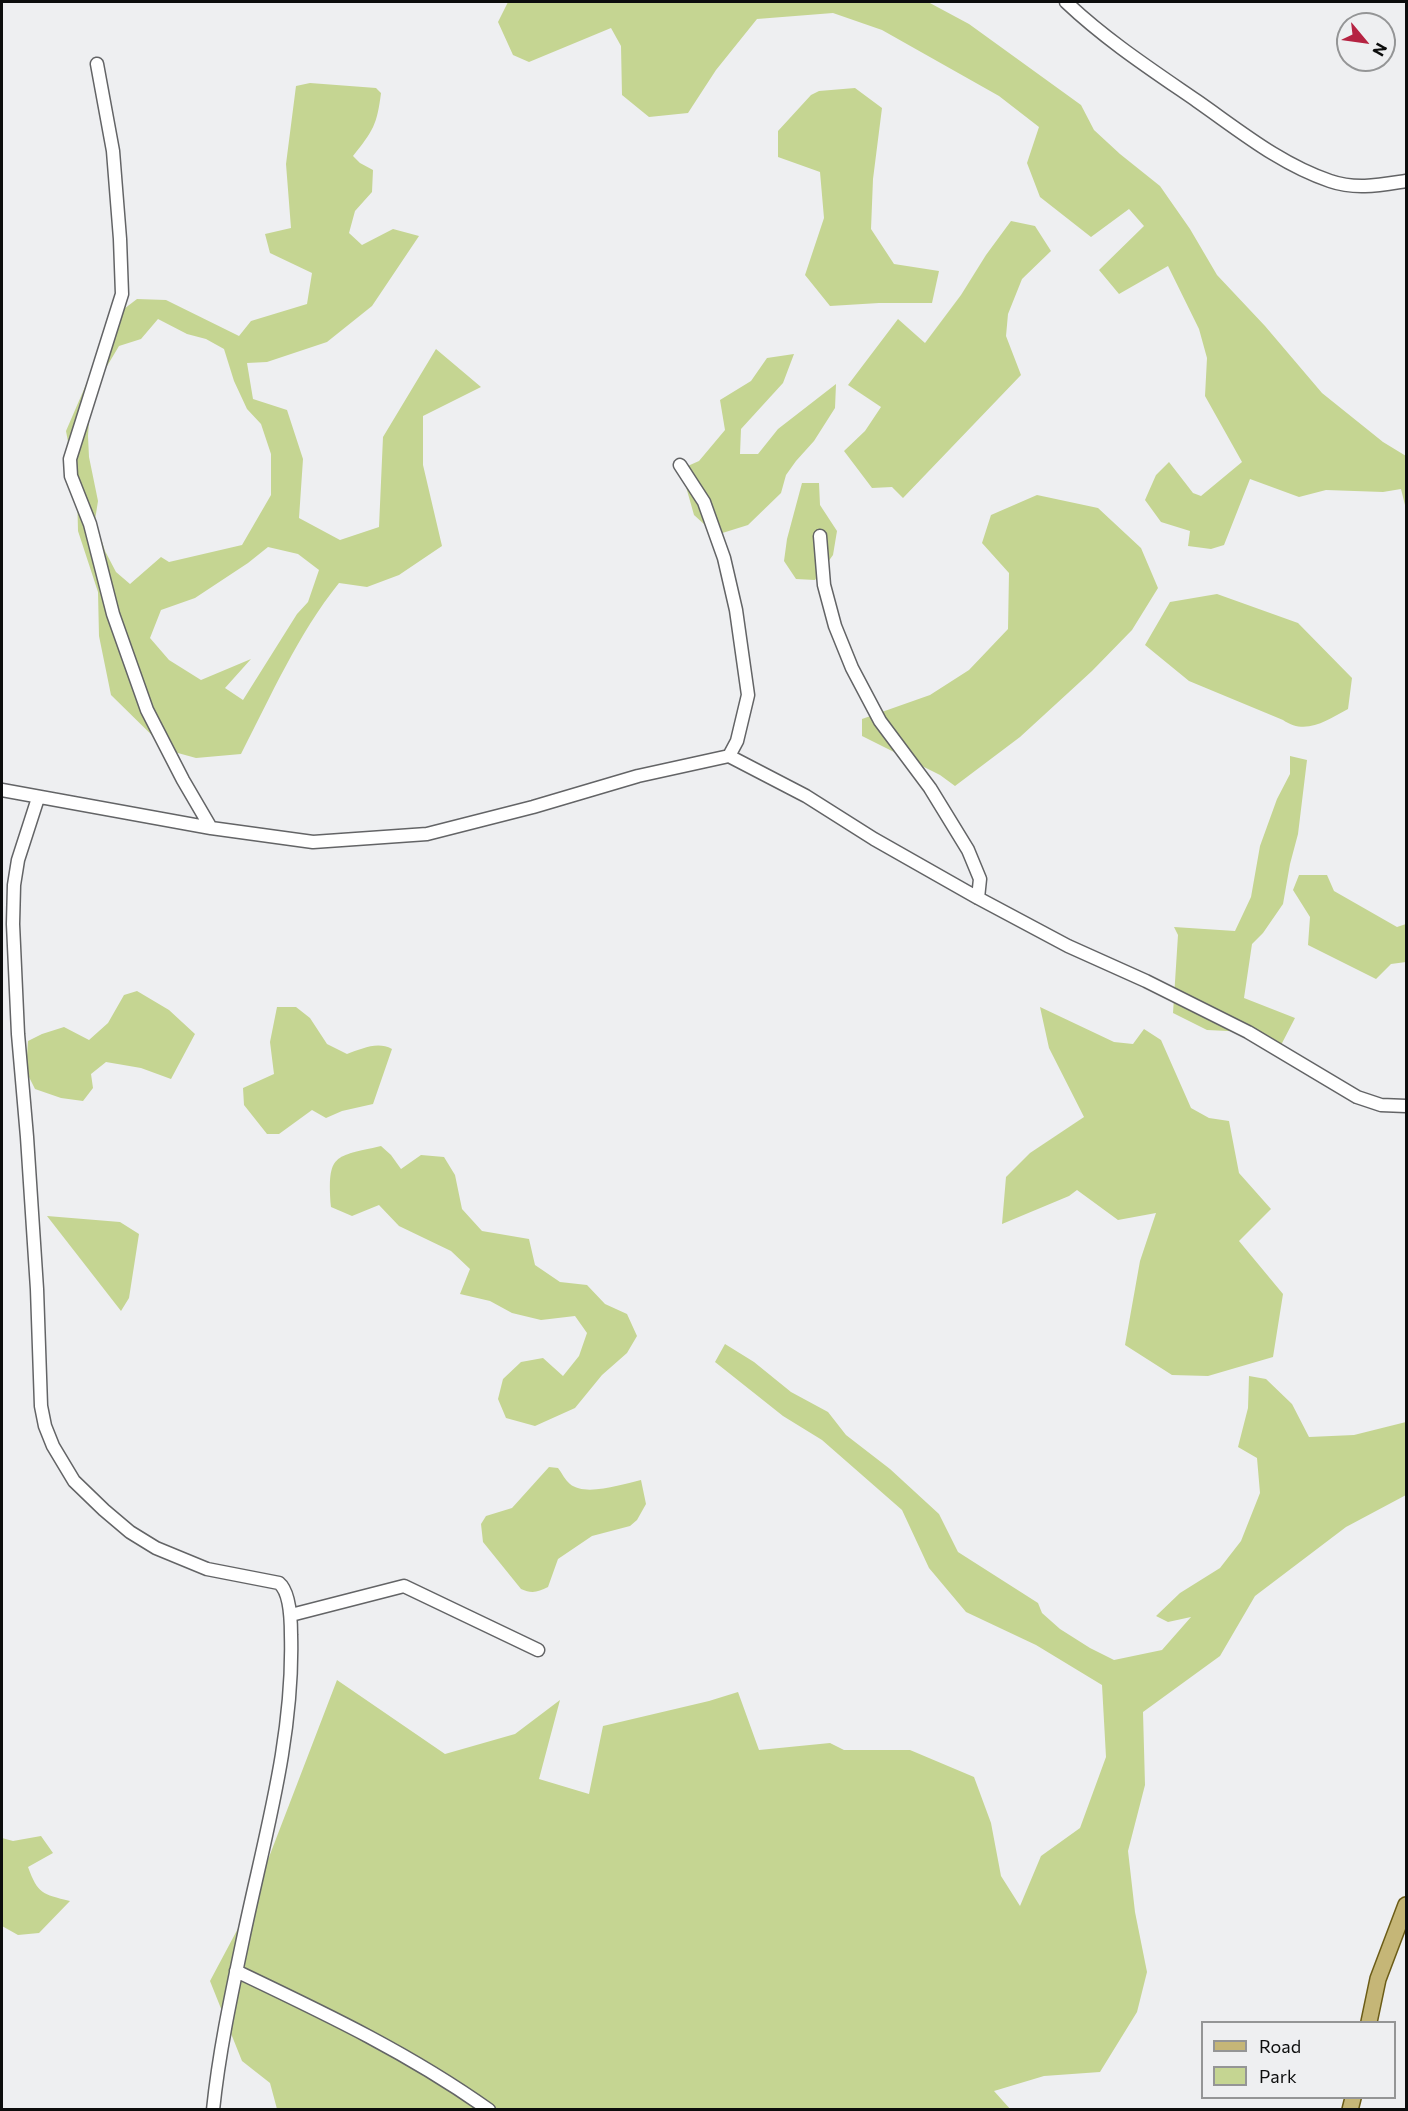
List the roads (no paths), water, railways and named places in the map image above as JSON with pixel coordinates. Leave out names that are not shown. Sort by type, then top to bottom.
[{"type":"main road","points":[[1369,2021],[1378,1979],[1407,1905]]},
{"type":"street","points":[[1066,2],[1125,53],[1265,151],[1330,181],[1371,187],[1407,181]]},
{"type":"street","points":[[97,64],[113,151],[122,294],[72,450],[71,476],[90,524],[113,614],[147,710],[211,828]]},
{"type":"street","points":[[680,465],[704,502],[724,558],[736,610],[748,695],[737,741],[729,756]]},
{"type":"street","points":[[820,536],[824,585],[835,626],[852,668],[879,720],[930,788],[968,850],[980,879],[978,898]]},
{"type":"street","points":[[2,790],[211,828],[313,843],[427,834],[533,807],[638,776],[729,756],[806,796],[874,839],[978,898],[1068,946],[1146,981],[1248,1032],[1357,1097],[1380,1105],[1407,1106]]},
{"type":"street","points":[[38,798],[18,860],[14,885],[13,924],[18,1034],[37,1289],[41,1406],[45,1426],[53,1446],[74,1481],[130,1532],[156,1548],[207,1569],[279,1583],[284,1588],[291,1616],[288,1714],[267,1836],[225,2027],[213,2109]]},
{"type":"street","points":[[291,1616],[404,1586],[538,1650]]},
{"type":"street","points":[[236,1971],[404,2054],[489,2109]]}]
